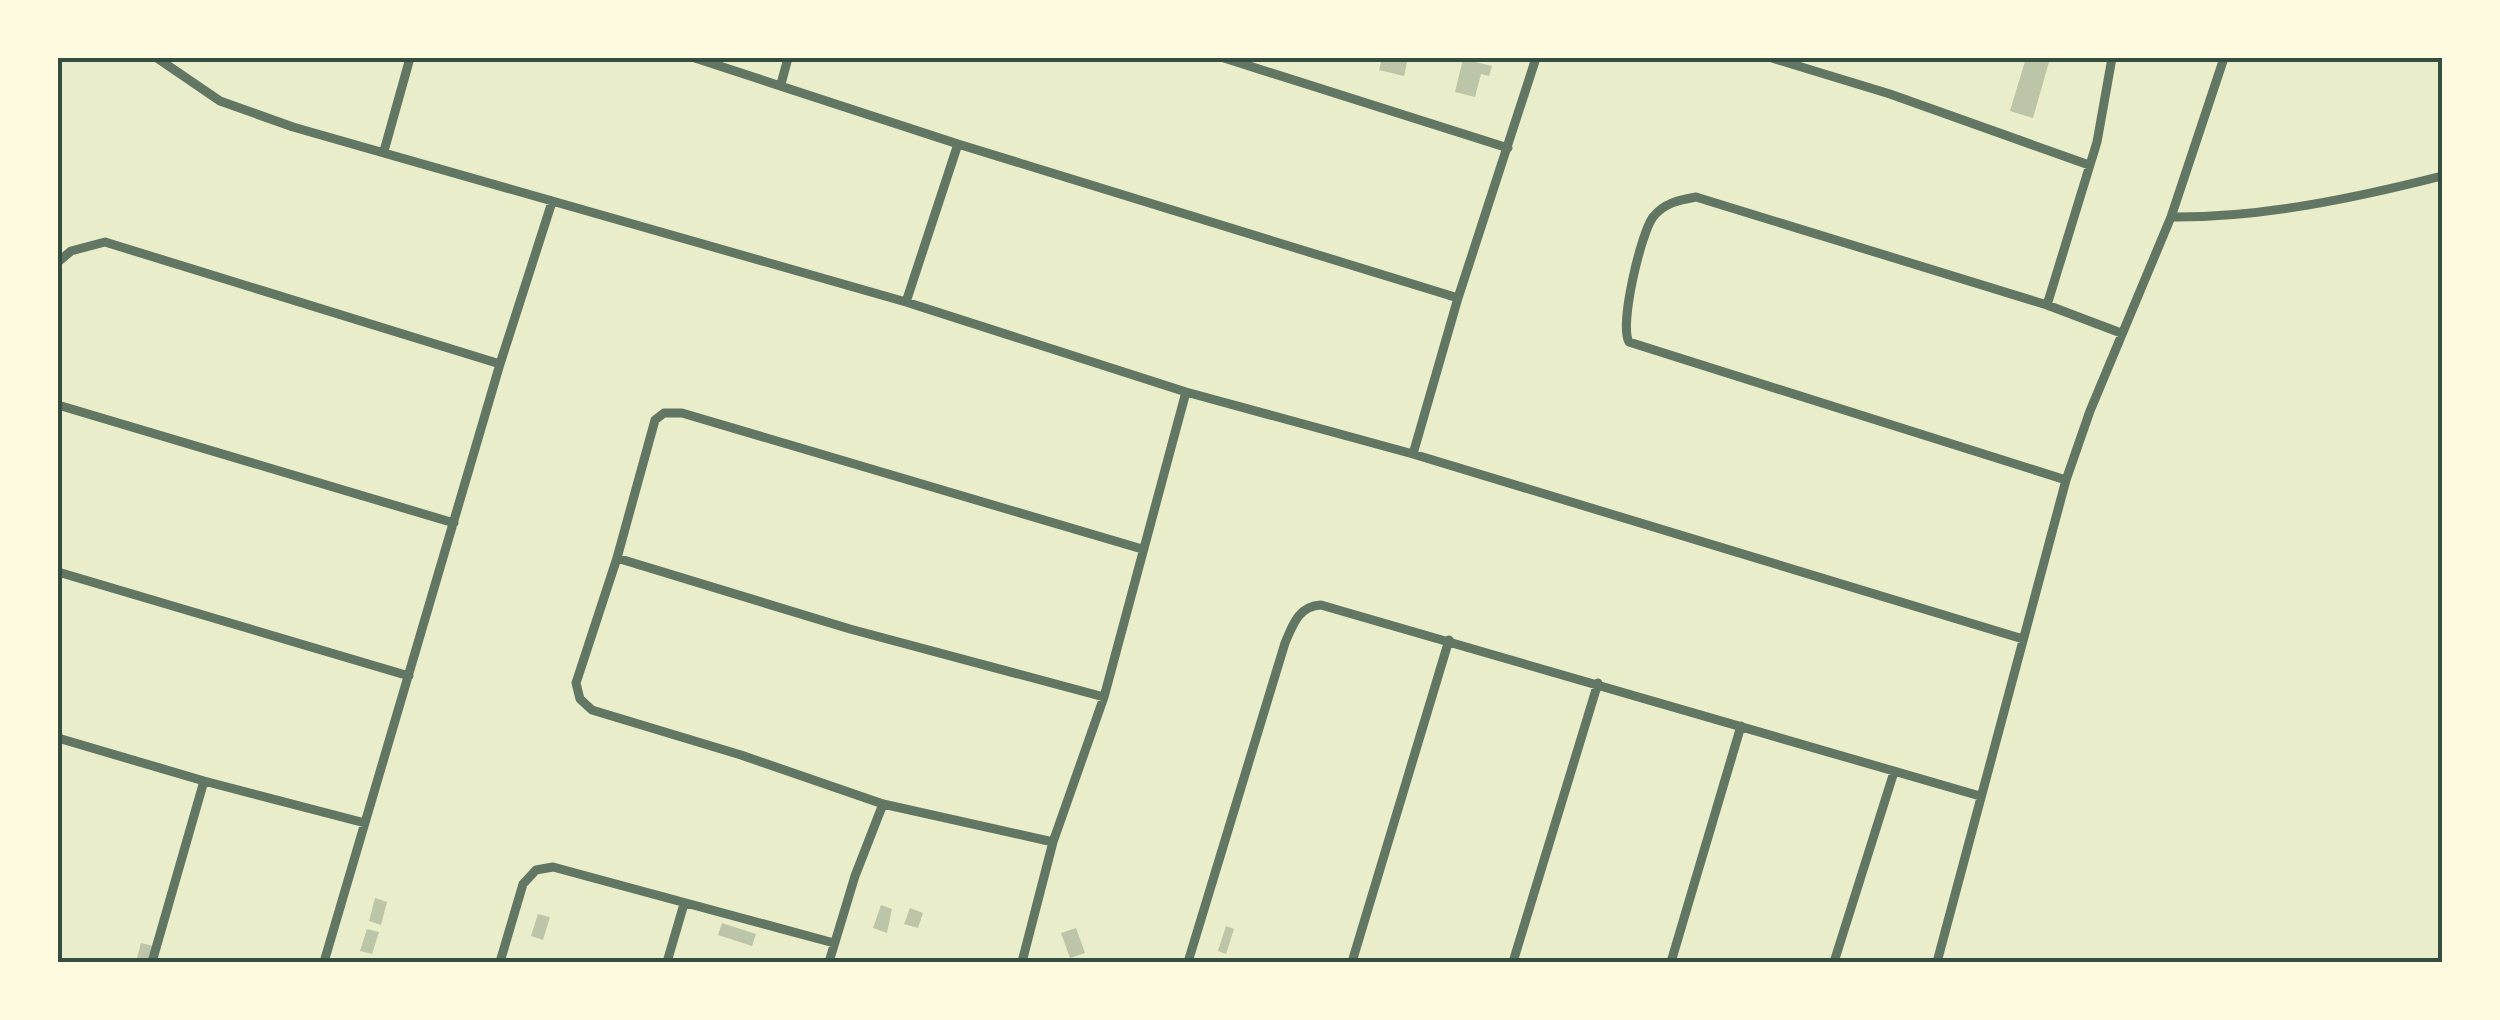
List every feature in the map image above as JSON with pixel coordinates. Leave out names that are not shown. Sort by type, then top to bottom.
[{"type":"street","points":[[156,58],[220,102],[294,127],[906,302],[1186,392],[1413,454],[2023,639]]},
{"type":"street","points":[[384,151],[410,58]]},
{"type":"street","points":[[695,58],[958,144],[1458,298]]},
{"type":"street","points":[[780,84],[788,58]]},
{"type":"street","points":[[1224,58],[1508,148]]},
{"type":"street","points":[[1413,454],[1458,298],[1536,58]]},
{"type":"street","points":[[1772,58],[1890,94],[2089,165]]},
{"type":"street","points":[[2047,305],[2096,142],[2112,58]]},
{"type":"street","points":[[1937,962],[2066,480],[2171,217],[2224,58]]},
{"type":"street","points":[[906,302],[958,144]]},
{"type":"street","points":[[2171,217],[2212,218],[2256,212],[2442,176]]},
{"type":"street","points":[[2066,480],[1629,342],[1625,336],[1626,313],[1649,223],[1668,204],[1696,198],[2047,305],[2122,333]]},
{"type":"street","points":[[324,962],[500,364],[552,202]]},
{"type":"street","points":[[58,262],[72,251],[104,242],[500,364]]},
{"type":"street","points":[[1022,962],[1053,842],[1104,697],[1186,392]]},
{"type":"street","points":[[58,404],[454,523]]},
{"type":"street","points":[[1053,842],[884,804],[741,754],[592,710],[580,699],[576,683],[617,558],[654,420],[672,412],[1142,549]]},
{"type":"street","points":[[617,558],[850,629],[1104,697]]},
{"type":"street","points":[[58,572],[409,676]]},
{"type":"street","points":[[1188,962],[1285,642],[1301,611],[1321,605],[1980,796]]},
{"type":"street","points":[[1352,962],[1449,640]]},
{"type":"street","points":[[1513,962],[1598,683]]},
{"type":"street","points":[[1671,962],[1741,726]]},
{"type":"street","points":[[58,738],[364,823]]},
{"type":"street","points":[[1834,962],[1894,772]]},
{"type":"street","points":[[152,962],[204,781]]},
{"type":"street","points":[[829,962],[884,804]]},
{"type":"street","points":[[500,962],[523,884],[536,870],[553,867],[834,943]]},
{"type":"street","points":[[668,962],[684,904]]},
{"type":"building","points":[[1382,58],[1408,58],[1404,76],[1379,70]]},
{"type":"building","points":[[2026,58],[2049,62],[2033,118],[2010,111]]},
{"type":"building","points":[[1463,59],[1492,66],[1489,76],[1481,74],[1475,97],[1455,92]]},
{"type":"building","points":[[375,898],[387,902],[381,925],[369,921]]},
{"type":"building","points":[[881,905],[892,909],[887,933],[873,928]]},
{"type":"building","points":[[910,908],[923,913],[918,928],[904,924]]},
{"type":"building","points":[[538,914],[550,917],[543,940],[531,936]]},
{"type":"building","points":[[722,923],[756,934],[752,946],[718,935]]},
{"type":"building","points":[[1226,926],[1234,929],[1226,954],[1218,951]]},
{"type":"building","points":[[1076,928],[1085,953],[1070,958],[1061,933]]},
{"type":"building","points":[[367,929],[379,932],[372,954],[360,951]]},
{"type":"building","points":[[141,943],[153,946],[148,962],[136,962]]}]
